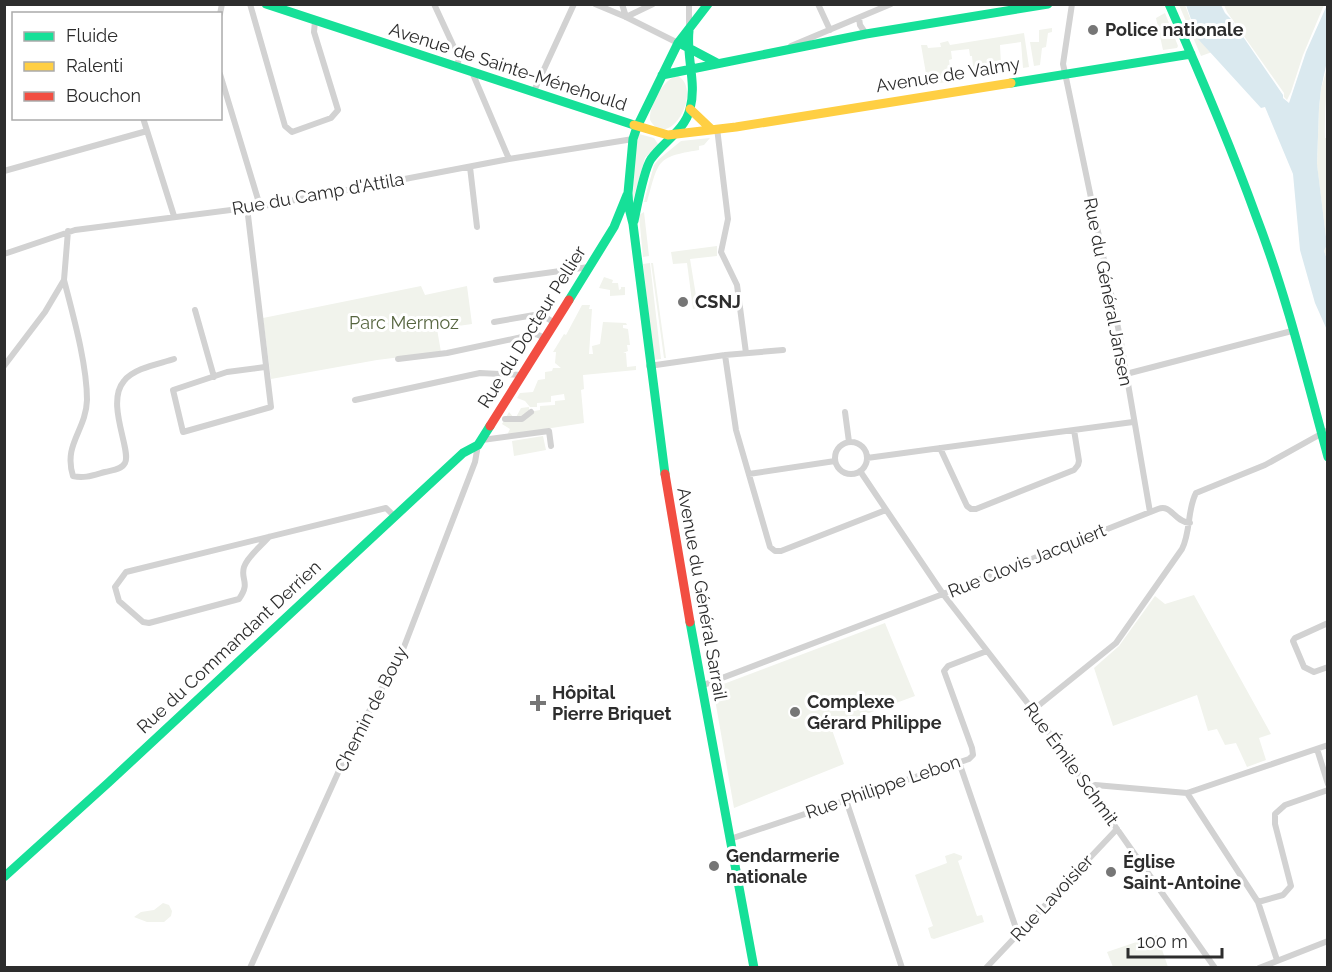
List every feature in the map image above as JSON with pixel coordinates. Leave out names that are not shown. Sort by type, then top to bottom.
[{"type":"main road","name":"Avenue de Sainte-Ménehould","points":[[266,4],[637,127],[662,135],[675,135]]},
{"type":"main road","points":[[632,208],[628,193],[633,139],[637,127],[662,75],[708,4]]},
{"type":"main road","points":[[662,75],[679,70],[694,71],[717,63],[866,34],[1048,4]]},
{"type":"main road","points":[[1169,4],[1257,217],[1324,431],[1328,457]]},
{"type":"main road","points":[[682,45],[717,63]]},
{"type":"main road","points":[[632,208],[649,162],[675,135],[690,109],[694,71],[682,45]]},
{"type":"main road","name":"Avenue de Valmy","points":[[675,135],[1191,54]]},
{"type":"main road","points":[[690,109],[714,128]]},
{"type":"main road","name":"Rue du Docteur Pellier","points":[[480,442],[614,227],[628,193]]},
{"type":"main road","name":"Avenue du Général Sarrail","points":[[632,208],[649,366],[669,504],[754,968]]},
{"type":"main road","name":"Rue du Docteur Pellier","points":[[614,227],[632,208]]},
{"type":"main road","name":"Rue du Commandant Derrien","points":[[4,876],[108,783],[463,453],[480,442]]},
{"type":"street","points":[[250,4],[285,126],[292,132],[331,118],[338,110],[314,32],[315,21]]},
{"type":"street","points":[[434,4],[459,58],[457,68]]},
{"type":"street","points":[[533,93],[574,4]]},
{"type":"street","points":[[595,4],[682,45]]},
{"type":"street","points":[[622,4],[626,17]]},
{"type":"street","points":[[626,17],[653,4]]},
{"type":"street","points":[[689,4],[689,31]]},
{"type":"street","points":[[818,4],[830,30]]},
{"type":"street","points":[[779,51],[891,4]]},
{"type":"street","name":"Rue du Général Jansen","points":[[1071,4],[1063,64],[1120,337],[1149,512]]},
{"type":"street","points":[[859,18],[860,25],[866,34]]},
{"type":"street","points":[[472,72],[509,159]]},
{"type":"street","points":[[222,82],[260,206]]},
{"type":"street","points":[[144,120],[174,216]]},
{"type":"street","points":[[714,128],[728,219],[721,252],[737,285],[746,353]]},
{"type":"street","points":[[4,171],[147,131]]},
{"type":"street","name":"Rue du Camp d'Attila","points":[[5,252],[68,231],[324,196],[509,159],[633,139]]},
{"type":"street","points":[[470,167],[477,227]]},
{"type":"street","points":[[247,207],[271,407],[183,432],[173,390],[227,372],[265,367]]},
{"type":"street","points":[[68,231],[64,280],[84,367],[87,399],[85,418],[69,454],[73,476],[81,478],[119,469],[125,463],[127,456],[118,420],[118,390],[122,382],[131,375],[174,359]]},
{"type":"street","points":[[496,280],[589,267]]},
{"type":"street","points":[[4,366],[45,312],[64,280]]},
{"type":"street","points":[[195,310],[214,377]]},
{"type":"street","points":[[494,322],[540,314],[555,323]]},
{"type":"street","points":[[1126,374],[1293,331]]},
{"type":"street","points":[[398,359],[447,353],[536,334],[545,338]]},
{"type":"street","points":[[649,366],[725,355],[783,350]]},
{"type":"street","points":[[725,355],[736,430],[770,548],[781,551],[886,510]]},
{"type":"street","points":[[355,400],[480,373],[522,375]]},
{"type":"street","points":[[505,419],[522,419],[531,412]]},
{"type":"street","points":[[845,412],[849,442]]},
{"type":"street","points":[[867,458],[1133,422]]},
{"type":"street","points":[[940,448],[967,506],[970,509],[976,509],[1074,470],[1079,461],[1074,430]]},
{"type":"street","points":[[480,442],[549,431],[551,446]]},
{"type":"street","points":[[1033,710],[1116,643],[1182,549],[1196,494],[1265,465],[1324,431]]},
{"type":"street","name":"Chemin de Bouy","points":[[250,968],[351,744],[402,652],[475,462],[480,442]]},
{"type":"street","points":[[849,442],[854,442],[863,448],[867,458],[860,471],[850,474],[845,473],[835,461],[838,448],[849,442]]},
{"type":"street","points":[[749,474],[835,461]]},
{"type":"street","name":"Rue Émile Schmit","points":[[860,471],[943,594],[1033,710],[1215,968]]},
{"type":"street","points":[[1149,512],[1163,507],[1168,508],[1178,520],[1190,523]]},
{"type":"street","points":[[269,537],[245,564],[243,570],[246,580],[245,590],[239,599],[149,623],[143,622],[119,601],[115,587],[126,572],[386,508],[394,516]]},
{"type":"street","name":"Rue Clovis Jacquiert","points":[[701,686],[943,594],[1149,512]]},
{"type":"street","points":[[1328,623],[1295,638],[1293,642],[1304,667],[1314,672],[1328,667]]},
{"type":"street","name":"Rue Philippe Lebon","points":[[730,839],[971,757],[972,748],[944,671],[948,666],[987,651]]},
{"type":"street","points":[[1088,789],[1095,785],[1187,793],[1328,745]]},
{"type":"street","points":[[1317,749],[1328,783]]},
{"type":"street","points":[[959,762],[1018,934]]},
{"type":"street","points":[[1258,902],[1283,895],[1291,886],[1275,824],[1275,814],[1285,805],[1328,790]]},
{"type":"street","points":[[1187,793],[1258,902],[1277,960]]},
{"type":"street","points":[[846,800],[902,968]]},
{"type":"street","name":"Rue Lavoisier","points":[[986,968],[1117,829]]},
{"type":"street","points":[[1259,968],[1328,941]]},
{"type":"green space","points":[[1179,5],[1185,5],[1193,26],[1199,18],[1215,51],[1201,56]]},
{"type":"green space","points":[[1224,5],[1324,5],[1287,100],[1227,12]]},
{"type":"green space","points":[[1165,13],[1178,46],[1163,50],[1156,18]]},
{"type":"green space","points":[[1052,28],[1052,32],[1048,33],[1046,47],[1042,48],[1040,65],[1034,66],[1030,42],[1039,42],[1039,30]]},
{"type":"green space","points":[[1024,33],[1029,67],[1023,68],[1021,42],[1000,45],[1001,64],[1004,65],[1005,72],[974,77],[969,49],[951,51],[952,59],[949,60],[952,81],[928,85],[921,45],[927,45],[928,48],[941,47],[940,43],[948,41],[950,45]]},
{"type":"green space","points":[[1328,64],[1325,110],[1325,138],[1328,138],[1327,259],[1324,251],[1327,245],[1317,165],[1321,89]]},
{"type":"green space","points":[[678,76],[685,84],[687,94],[685,105],[674,125],[666,129],[657,128],[650,120],[652,107],[658,93],[668,81]]},
{"type":"green space","points":[[639,134],[654,138],[658,144],[645,158],[633,200],[634,155]]},
{"type":"green space","points":[[710,138],[704,145],[699,146],[699,150],[674,155],[661,163],[647,202],[644,202],[654,165],[659,159],[681,141]]},
{"type":"green space","points":[[644,212],[649,256],[643,257],[639,215]]},
{"type":"green space","points":[[717,246],[717,256],[690,259],[698,308],[693,309],[687,263],[673,264],[671,252]]},
{"type":"green space","points":[[650,263],[661,359],[654,360],[643,264]]},
{"type":"green space","points":[[651,263],[653,263],[666,358],[664,358]]},
{"type":"green space","points":[[604,277],[613,280],[612,283],[618,283],[619,290],[625,287],[625,295],[610,296],[610,290],[599,288]]},
{"type":"green space","name":"Parc Mermoz","points":[[421,286],[425,295],[467,286],[472,324],[437,329],[441,352],[377,360],[271,379],[263,318]]},
{"type":"green space","points":[[582,305],[590,305],[589,309],[592,309],[589,354],[593,354],[592,346],[600,344],[603,322],[626,323],[627,325],[623,325],[623,328],[628,329],[630,345],[627,345],[628,351],[623,353],[626,353],[627,367],[636,366],[636,370],[583,375],[584,389],[581,390],[584,423],[507,435],[510,429],[502,424],[509,412],[515,419],[521,408],[529,407],[529,412],[540,410],[540,406],[555,405],[555,401],[565,400],[564,394],[551,396],[551,402],[537,403],[537,407],[530,407],[525,401],[517,398],[520,393],[533,392],[538,380],[545,379],[545,372],[552,371],[553,368],[561,368],[555,363],[556,352],[553,352],[564,334],[566,335]]},
{"type":"green space","points":[[543,436],[546,450],[514,456],[512,441]]},
{"type":"green space","points":[[1194,595],[1271,734],[1259,738],[1266,760],[1247,767],[1236,743],[1225,745],[1217,729],[1208,731],[1197,695],[1113,726],[1094,668],[1119,646],[1155,596],[1165,604]]},
{"type":"green space","name":"Complexe Gérard Philippe","points":[[885,623],[915,696],[831,727],[844,764],[734,808],[713,688]]},
{"type":"green space","points":[[954,853],[962,856],[962,859],[958,861],[977,916],[982,915],[984,922],[934,939],[931,938],[928,928],[933,926],[915,875],[947,863],[945,856]]},
{"type":"green space","points":[[163,903],[169,905],[172,911],[171,916],[164,922],[147,922],[134,917],[141,912],[154,910]]},
{"type":"green space","points":[[1157,935],[1168,967],[1113,967],[1107,952]]},
{"type":"shaded area","points":[[1186,5],[1221,5],[1283,98],[1289,103],[1306,52],[1327,5],[1327,61],[1319,108],[1317,164],[1327,245],[1324,251],[1327,259],[1327,330],[1315,303],[1300,250],[1293,174],[1265,107],[1261,108],[1198,39]]},
{"type":"traffic: fast","points":[[266,4],[634,125]]},
{"type":"traffic: fast","points":[[665,474],[628,193],[633,139],[637,127],[678,43],[708,4]]},
{"type":"traffic: fast","points":[[662,75],[866,34],[1048,4]]},
{"type":"traffic: fast","points":[[1169,4],[1225,136],[1267,245],[1295,335],[1328,457]]},
{"type":"traffic: fast","points":[[634,221],[648,164],[683,123],[690,109],[692,80],[689,31]]},
{"type":"traffic: fast","points":[[683,45],[717,63]]},
{"type":"traffic: fast","points":[[1011,83],[1191,54]]},
{"type":"traffic: fast","points":[[569,300],[614,227],[627,195]]},
{"type":"traffic: fast","points":[[4,877],[463,453],[478,445],[490,426]]},
{"type":"traffic: fast","points":[[690,622],[754,968]]},
{"type":"traffic: slow","points":[[634,125],[668,135],[736,127],[1011,83]]},
{"type":"traffic: slow","points":[[690,109],[710,128]]},
{"type":"traffic: jam","points":[[490,426],[569,300]]},
{"type":"traffic: jam","points":[[665,474],[690,622]]},
{"type":"place","name":"Police nationale","points":[[1093,30]]},
{"type":"place","name":"CSNJ","points":[[683,302]]},
{"type":"place","name":"Hôpital Pierre Briquet","points":[[538,703]]},
{"type":"place","name":"Complexe Gérard Philippe","points":[[795,712]]},
{"type":"place","name":"Gendarmerie nationale","points":[[714,866]]},
{"type":"place","name":"Église Saint-Antoine","points":[[1111,872]]}]
